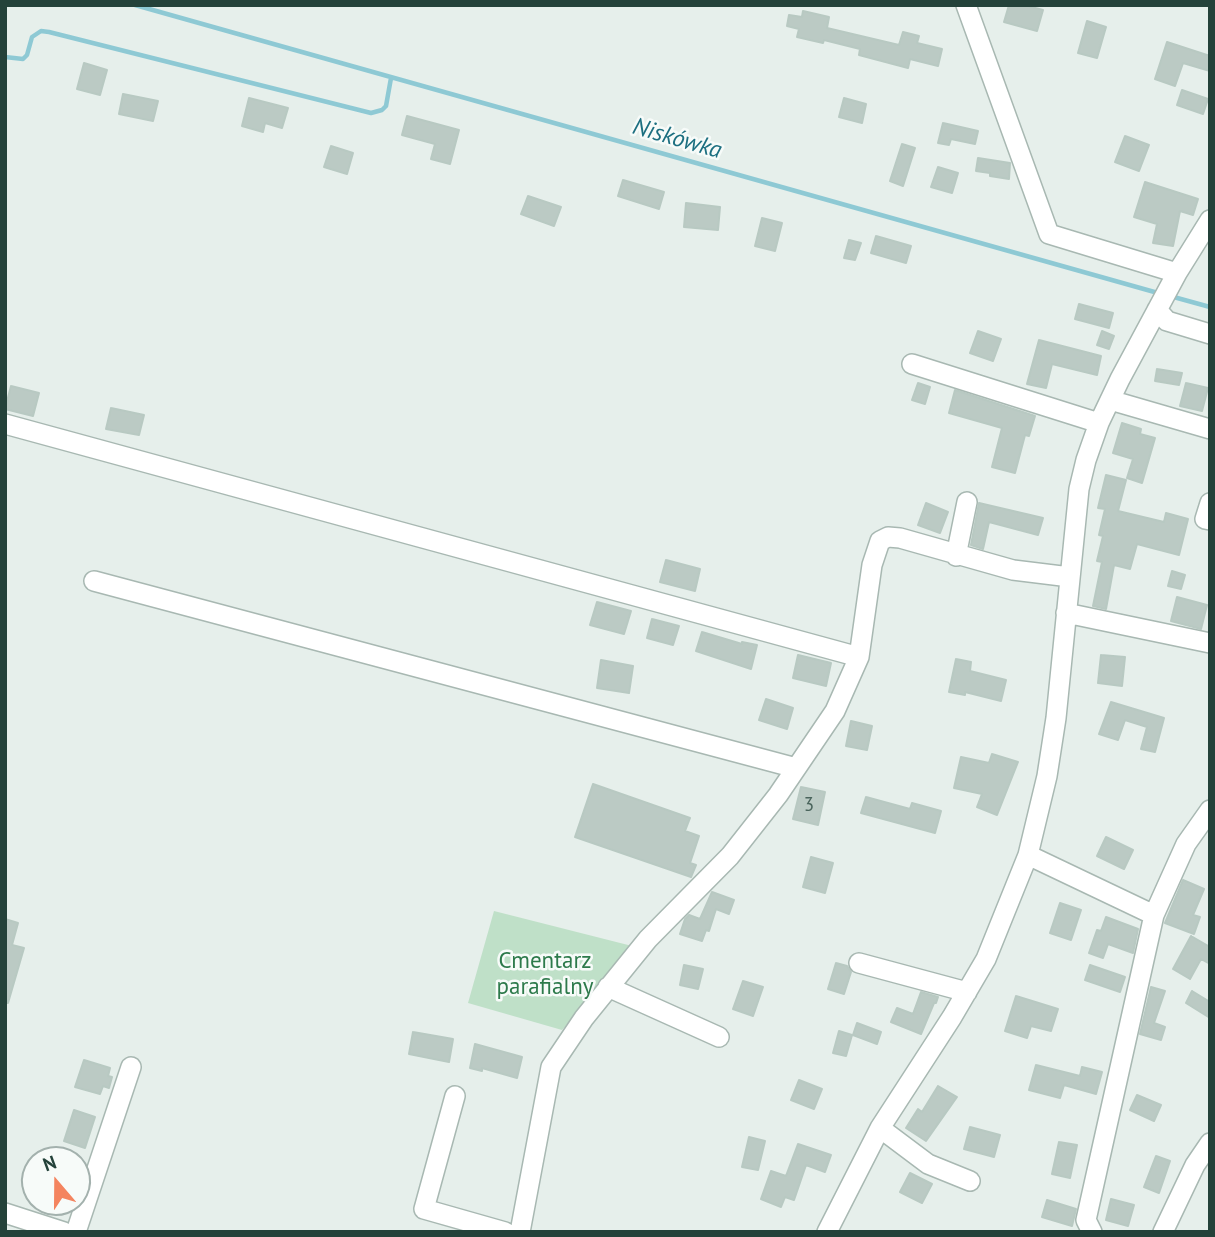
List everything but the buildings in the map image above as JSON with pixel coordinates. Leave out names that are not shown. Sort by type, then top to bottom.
[{"type":"street","points":[[966,5],[1049,234],[1176,276]]},
{"type":"street","points":[[827,1232],[880,1128],[986,959],[1028,855],[1047,776],[1056,718],[1079,488],[1099,423],[1110,400],[1176,276],[1210,220]]},
{"type":"street","points":[[1159,307],[1167,321],[1210,334]]},
{"type":"street","points":[[912,364],[1099,423]]},
{"type":"street","points":[[1110,400],[1210,429]]},
{"type":"street","points":[[5,425],[859,657]]},
{"type":"street","points":[[957,556],[967,502]]},
{"type":"street","points":[[1210,503],[1205,519],[1210,520]]},
{"type":"street","points":[[520,1232],[551,1067],[584,1018],[648,939],[730,856],[835,711],[859,657],[872,565],[880,541],[888,537],[900,538],[1013,570],[1070,576]]},
{"type":"street","points":[[94,581],[796,768]]},
{"type":"street","points":[[1066,613],[1210,643]]},
{"type":"street","points":[[1092,1232],[1086,1220],[1154,915],[1186,844],[1210,810]]},
{"type":"street","points":[[1028,855],[1154,915]]},
{"type":"street","points":[[859,963],[967,992]]},
{"type":"street","points":[[608,987],[719,1037]]},
{"type":"street","points":[[76,1232],[131,1067]]},
{"type":"street","points":[[455,1096],[424,1209],[505,1232]]},
{"type":"street","points":[[880,1128],[928,1164],[970,1181]]},
{"type":"street","points":[[1163,1232],[1195,1165],[1210,1143]]},
{"type":"street","points":[[5,1213],[64,1232]]},
{"type":"green space","name":"Cmentarz parafialny","points":[[494,911],[636,947],[562,1030],[468,1003]]},
{"type":"waterway","name":"Niskówka","points":[[135,5],[1158,293]]},
{"type":"waterway","points":[[5,57],[23,59],[27,55],[32,37],[41,31],[49,32],[371,113],[386,106],[391,78]]},
{"type":"waterway","name":"Niskówka","points":[[1170,296],[1210,307]]}]
